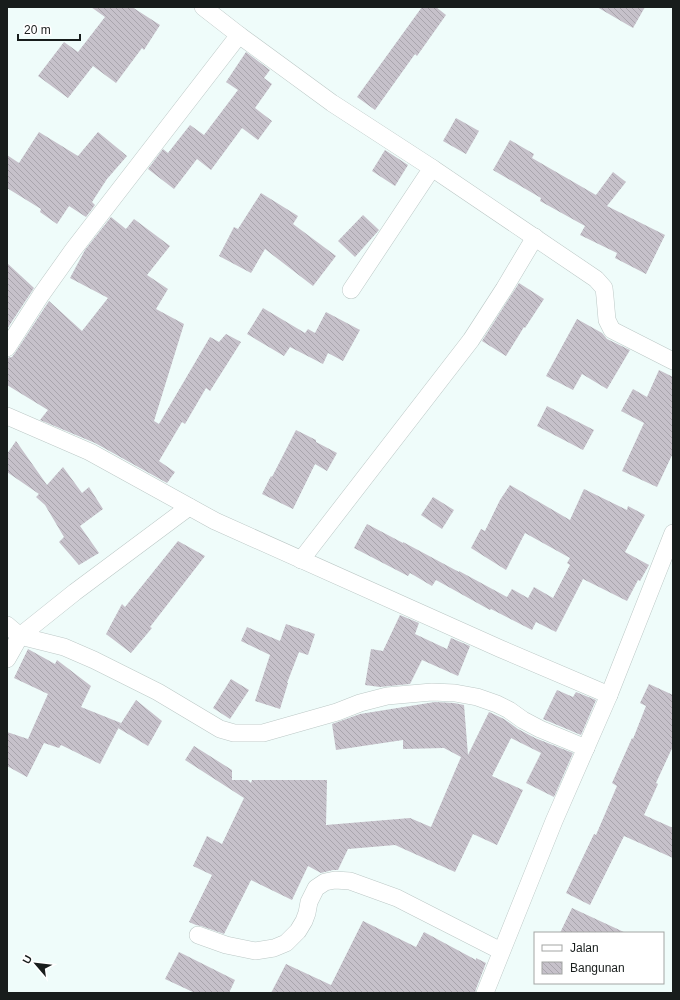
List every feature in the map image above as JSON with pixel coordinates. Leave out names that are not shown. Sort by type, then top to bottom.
[{"type":"street","points":[[203,7],[332,103],[432,168],[596,279],[604,288],[607,320],[612,330],[673,361]]},
{"type":"street","points":[[7,348],[41,295],[73,250],[239,35]]},
{"type":"street","points":[[351,290],[432,168]]},
{"type":"street","points":[[301,560],[471,340],[535,237]]},
{"type":"street","points":[[7,416],[90,452],[215,521],[501,649],[609,695]]},
{"type":"street","points":[[7,659],[20,636],[75,592],[188,507]]},
{"type":"street","points":[[485,993],[554,821],[609,695],[673,533]]},
{"type":"street","points":[[7,625],[20,636],[64,647],[94,660],[158,692],[220,729],[234,733],[262,733],[387,696],[432,692],[455,692],[477,697],[497,704],[540,729],[586,748]]},
{"type":"street","points":[[198,935],[226,945],[255,951],[274,948],[286,943],[298,931],[304,921],[309,902],[316,888],[325,882],[335,880],[350,881],[397,898],[502,951]]},
{"type":"building","points":[[91,7],[132,7],[160,25],[144,50],[142,48],[116,83],[93,66],[68,98],[38,76],[64,42],[78,52],[105,17]]},
{"type":"building","points":[[422,7],[436,7],[446,15],[417,56],[415,54],[375,110],[357,97]]},
{"type":"building","points":[[597,7],[645,7],[633,28]]},
{"type":"building","points":[[246,52],[270,70],[264,78],[272,84],[255,108],[272,121],[258,140],[242,128],[211,170],[197,159],[174,189],[148,169],[163,149],[168,153],[190,125],[204,135],[238,90],[226,82]]},
{"type":"building","points":[[456,118],[479,131],[466,154],[443,141]]},
{"type":"building","points":[[39,132],[78,156],[98,132],[127,156],[107,179],[92,202],[95,205],[86,217],[69,206],[57,224],[40,212],[41,209],[7,188],[7,155],[19,163]]},
{"type":"building","points":[[510,140],[534,154],[532,158],[596,195],[613,172],[626,182],[607,206],[665,235],[646,274],[615,258],[617,253],[580,235],[585,226],[540,201],[541,198],[493,170]]},
{"type":"building","points":[[385,150],[408,165],[395,186],[372,171]]},
{"type":"building","points":[[261,193],[298,216],[293,224],[336,256],[313,286],[265,249],[251,273],[219,256],[234,227],[238,229]]},
{"type":"building","points":[[363,215],[379,230],[355,257],[338,241]]},
{"type":"building","points":[[111,217],[126,229],[134,219],[170,246],[147,275],[168,289],[156,309],[184,324],[154,421],[159,424],[210,337],[219,342],[226,334],[241,342],[210,391],[206,388],[185,424],[182,422],[159,461],[175,472],[167,483],[95,443],[40,420],[48,410],[7,385],[7,358],[12,357],[15,353],[49,301],[82,331],[108,298],[70,278],[85,250]]},
{"type":"building","points":[[7,263],[34,288],[7,329]]},
{"type":"building","points":[[519,283],[544,299],[506,356],[482,341]]},
{"type":"building","points":[[263,308],[305,333],[308,329],[315,333],[326,312],[360,330],[343,361],[328,353],[323,364],[290,347],[284,356],[247,334]]},
{"type":"building","points":[[577,319],[602,333],[607,339],[630,350],[607,389],[582,374],[573,390],[546,376]]},
{"type":"building","points":[[659,370],[673,377],[673,453],[657,487],[622,471],[644,423],[621,411],[633,389],[647,397]]},
{"type":"building","points":[[547,406],[594,430],[583,450],[537,426]]},
{"type":"building","points":[[296,430],[337,453],[327,471],[315,464],[293,509],[262,494]]},
{"type":"building","points":[[16,441],[47,485],[63,467],[82,493],[89,487],[103,509],[80,526],[99,553],[79,565],[59,542],[64,537],[45,505],[36,497],[39,494],[7,472],[7,454]]},
{"type":"building","points":[[510,485],[570,520],[584,489],[627,510],[628,506],[645,515],[625,552],[649,565],[640,581],[638,580],[627,601],[583,579],[556,632],[536,622],[532,630],[491,609],[490,610],[436,580],[432,586],[410,573],[408,576],[354,548],[367,524],[507,597],[512,589],[528,598],[534,587],[553,598],[570,565],[567,563],[570,558],[525,533],[506,570],[471,548],[481,529],[485,531],[500,500]]},
{"type":"building","points":[[433,497],[454,510],[442,529],[421,515]]},
{"type":"building","points":[[178,541],[205,556],[150,627],[152,628],[131,653],[106,634],[122,604],[125,607]]},
{"type":"building","points":[[400,615],[419,623],[415,634],[447,649],[451,638],[470,646],[458,676],[422,660],[410,684],[380,687],[365,685],[371,649],[383,651]]},
{"type":"building","points":[[286,624],[315,634],[308,655],[299,652],[287,683],[280,709],[255,701],[270,655],[241,641],[247,627],[280,641]]},
{"type":"building","points":[[28,649],[55,664],[57,660],[91,686],[81,707],[121,723],[100,764],[61,745],[59,748],[44,743],[27,777],[7,766],[7,732],[28,739],[48,694],[14,678]]},
{"type":"building","points":[[231,679],[249,690],[230,719],[213,708]]},
{"type":"building","points":[[649,684],[673,695],[673,746],[656,783],[658,784],[644,815],[673,828],[673,858],[624,836],[590,905],[566,893],[594,834],[596,835],[617,786],[612,783],[632,738],[633,739],[646,706],[640,703]]},
{"type":"building","points":[[557,690],[573,697],[576,692],[596,700],[581,735],[543,719]]},
{"type":"building","points":[[136,700],[162,721],[148,746],[118,728]]},
{"type":"building","points":[[435,702],[464,705],[468,755],[489,712],[504,719],[518,729],[535,738],[573,753],[554,797],[526,783],[541,753],[511,738],[492,776],[523,790],[497,845],[473,834],[455,872],[395,845],[348,849],[338,870],[321,873],[308,866],[292,900],[251,880],[224,934],[189,922],[212,875],[193,866],[207,836],[222,844],[244,798],[185,760],[194,746],[232,770],[232,780],[248,780],[251,783],[252,780],[327,780],[326,825],[410,818],[431,827],[461,757],[444,748],[403,749],[403,740],[336,750],[332,724],[360,714]]},
{"type":"building","points":[[572,908],[624,932],[560,932]]},
{"type":"building","points":[[363,921],[416,947],[424,932],[476,960],[476,958],[486,963],[475,993],[271,993],[286,964],[331,985]]},
{"type":"building","points":[[179,952],[235,980],[229,993],[195,993],[165,979]]}]
